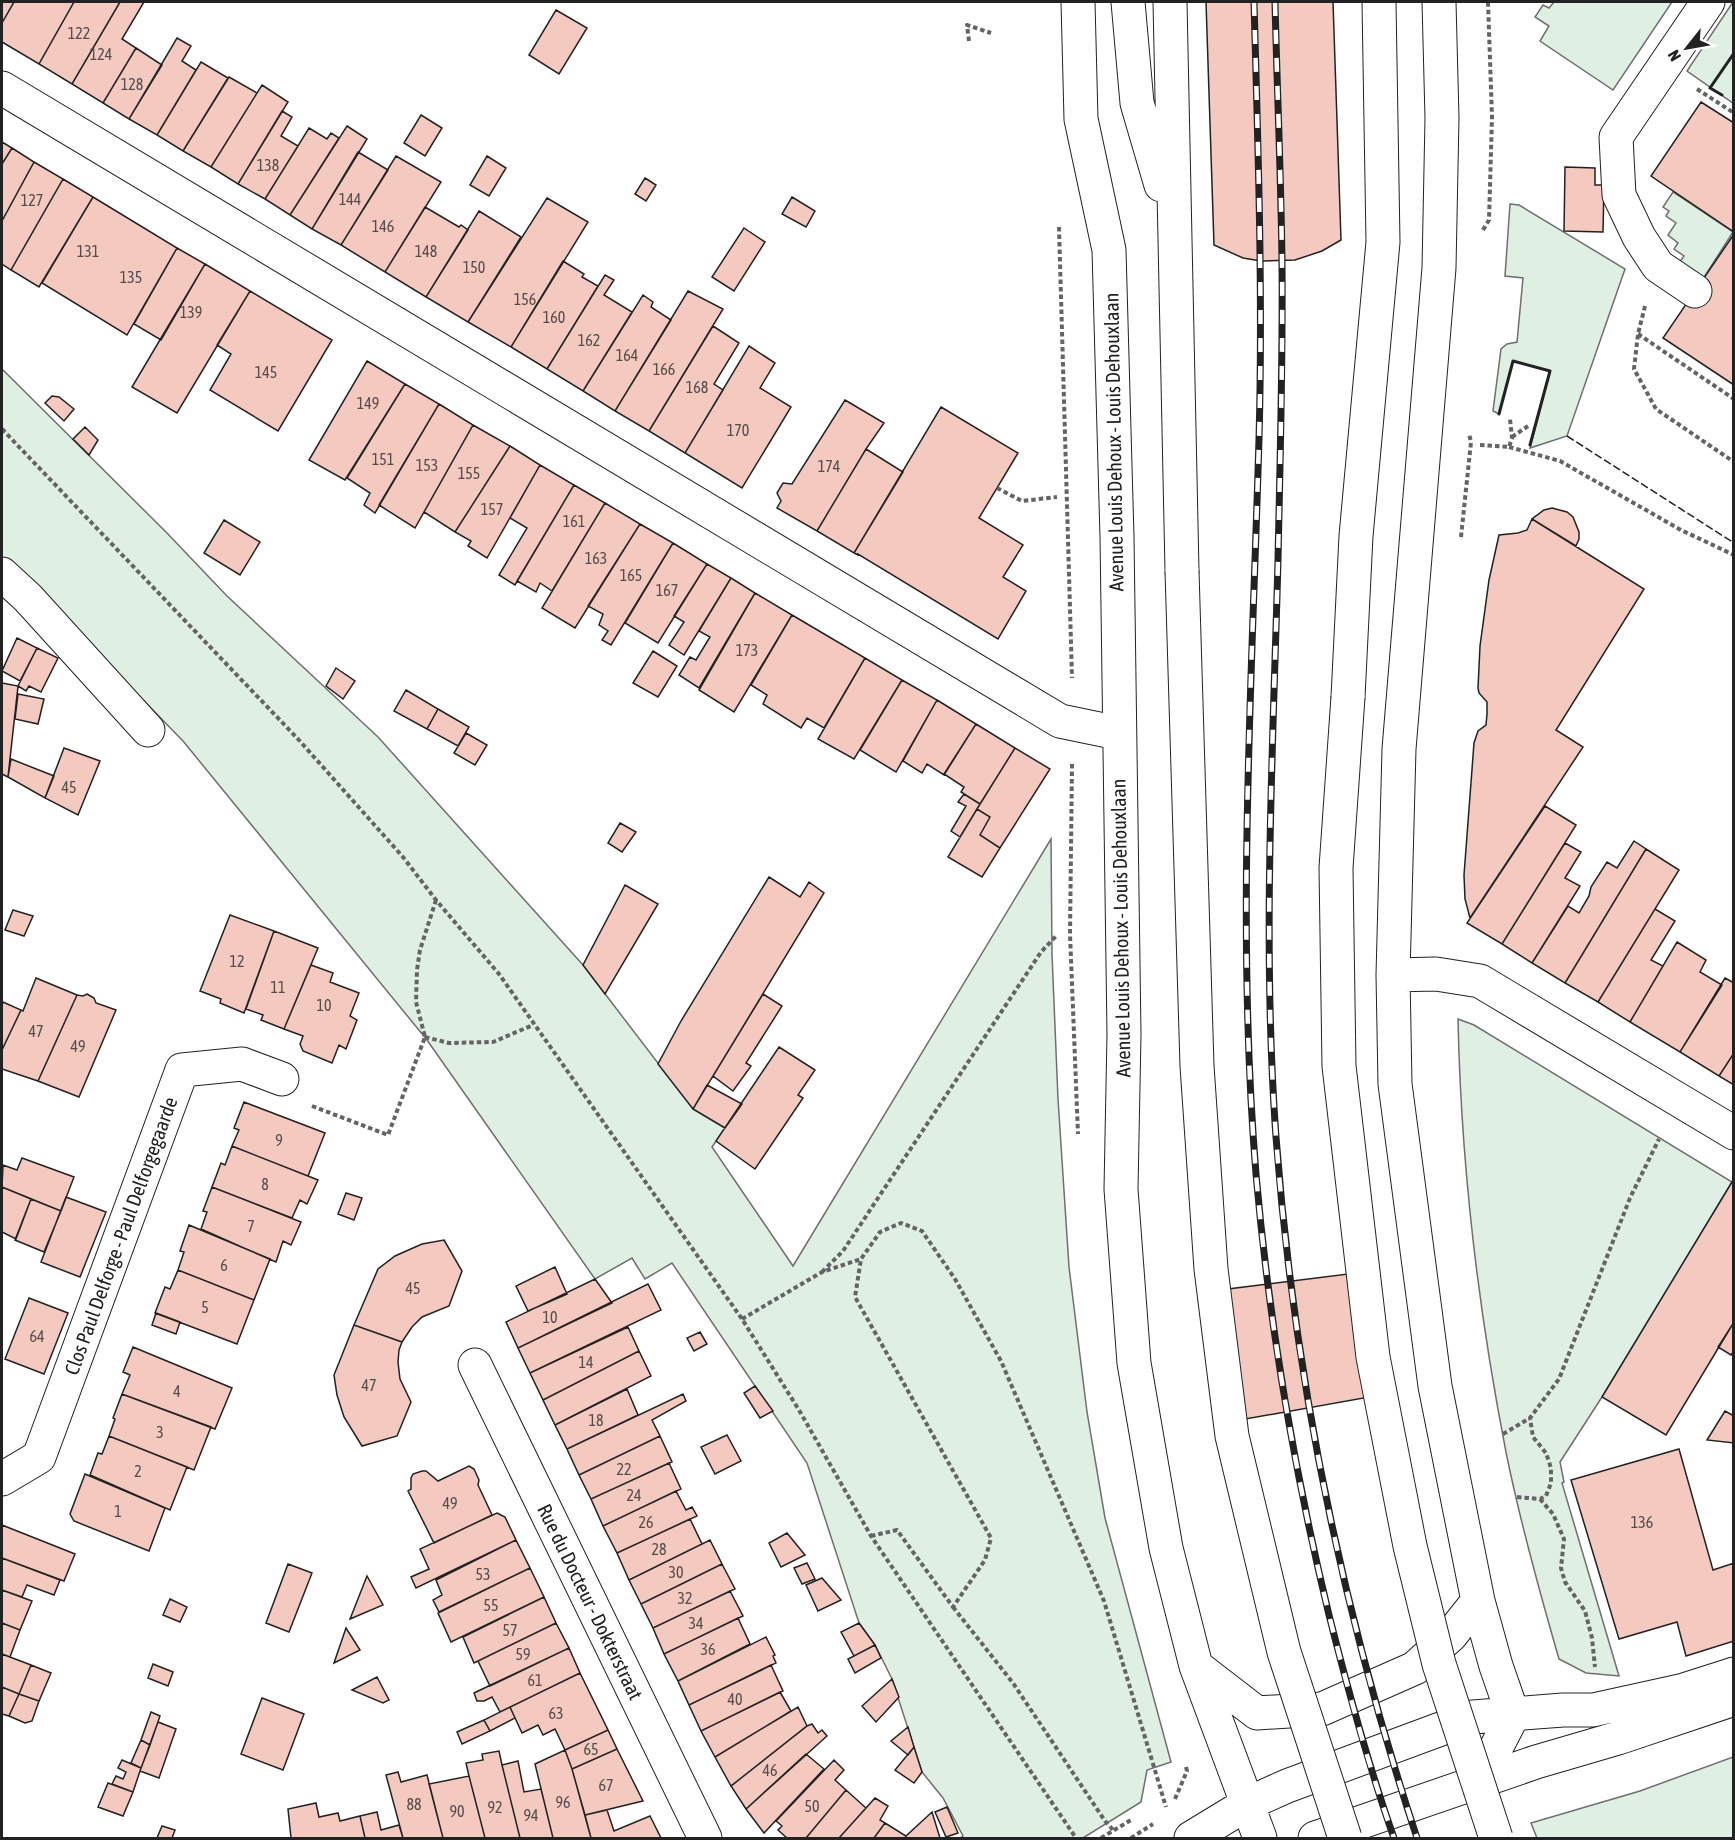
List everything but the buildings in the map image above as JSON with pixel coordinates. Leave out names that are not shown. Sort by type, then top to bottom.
[{"type":"main road","name":"Avenue Louis Dehoux - Louis Dehouxlaan","points":[[1078,2],[1081,119],[1109,250],[1117,537],[1124,1034],[1121,1189],[1134,1364],[1167,1548],[1196,1666],[1260,1839]]},
{"type":"main road","points":[[1128,2],[1137,103],[1173,230]]},
{"type":"main road","points":[[1170,2],[1173,230],[1197,1066],[1210,1269],[1232,1436],[1284,1652],[1345,1839]]},
{"type":"main road","points":[[1379,2],[1383,242],[1356,536],[1336,868],[1339,1066],[1373,1357],[1410,1546],[1439,1664],[1496,1839]]},
{"type":"main road","points":[[1439,2],[1442,118],[1440,268],[1399,749],[1393,975],[1395,1084],[1435,1386],[1478,1600],[1513,1715],[1479,1781]]},
{"type":"main road","points":[[1695,291],[1658,266],[1639,237],[1619,195],[1616,137],[1708,2]]},
{"type":"main road","points":[[2,88],[1060,721],[1118,733]]},
{"type":"main road","points":[[2,574],[28,598],[148,730]]},
{"type":"main road","points":[[1393,975],[1436,974],[1480,981],[1734,1133]]},
{"type":"main road","name":"Clos Paul Delforge - Paul Delforgegaarde","points":[[2,1479],[39,1457],[182,1070],[242,1064],[282,1079]]},
{"type":"main road","name":"Rue du Docteur - Dokterstraat","points":[[475,1365],[705,1839]]},
{"type":"main road","points":[[1196,1666],[1257,1713],[1322,1709],[1415,1668],[1451,1635],[1478,1600]]},
{"type":"main road","points":[[1191,1839],[1247,1804],[1287,1786],[1473,1717],[1593,1710],[1684,1690],[1734,1674]]},
{"type":"main road","points":[[1315,1839],[1479,1781],[1734,1698]]},
{"type":"path","points":[[969,41],[967,25],[991,33]]},
{"type":"path","points":[[1702,92],[1734,113]]},
{"type":"path","points":[[1059,217],[1069,531],[1072,725]]},
{"type":"path","points":[[1658,266],[1638,334],[1634,369],[1656,409],[1734,462]]},
{"type":"path","points":[[1638,334],[1734,399]]},
{"type":"path","points":[[1509,447],[1512,438],[1510,419]]},
{"type":"path","points":[[1512,438],[1528,426]]},
{"type":"path","points":[[2,429],[298,739],[403,857],[499,974],[742,1319],[799,1410],[871,1536],[1076,1839]]},
{"type":"path","points":[[1480,445],[1509,447],[1560,461],[1681,530],[1734,555]]},
{"type":"path","points":[[997,488],[1022,501],[1058,497]]},
{"type":"path","points":[[282,1079],[285,1096],[388,1135],[424,1037],[416,1002],[417,970],[420,950],[436,900]]},
{"type":"path","points":[[822,1272],[843,1251],[1041,952],[1057,935]]},
{"type":"path","points":[[424,1037],[449,1043],[493,1042],[533,1025]]},
{"type":"path","points":[[1503,1434],[1530,1418],[1559,1379],[1629,1198],[1659,1138]]},
{"type":"path","points":[[953,1607],[985,1560],[991,1538],[855,1297],[861,1259],[880,1232],[901,1223],[922,1231],[955,1279],[1001,1361],[1104,1601],[1168,1814],[1187,1771]]},
{"type":"path","points":[[742,1319],[822,1272],[861,1259]]},
{"type":"path","points":[[1517,1497],[1540,1499],[1546,1496],[1551,1483],[1551,1468],[1546,1453],[1533,1437],[1530,1418]]},
{"type":"path","points":[[1540,1499],[1553,1514],[1564,1539],[1561,1568],[1565,1582],[1585,1611],[1592,1638],[1596,1674]]},
{"type":"path","points":[[871,1536],[897,1530],[953,1607],[1013,1683],[1114,1831]]},
{"type":"path","points":[[1101,1839],[1131,1820]]},
{"type":"green space","points":[[1554,2],[1672,2],[1613,90],[1540,41],[1549,26],[1535,17],[1543,5],[1549,8]]},
{"type":"green space","points":[[1734,2],[1733,103],[1687,71]]},
{"type":"green space","points":[[1673,192],[1733,232],[1701,282],[1677,266],[1684,256],[1674,249],[1678,243],[1668,235],[1676,223],[1666,216],[1669,211],[1663,207]]},
{"type":"green space","points":[[1510,204],[1519,205],[1625,269],[1567,436],[1530,448],[1550,371],[1513,361],[1499,414],[1493,411],[1501,349],[1507,344],[1517,342],[1523,278],[1505,276]]},
{"type":"green space","points":[[2,369],[227,596],[378,737],[583,965],[693,1109],[725,1128],[712,1147],[793,1266],[1051,839],[1052,954],[1058,1099],[1069,1267],[1087,1412],[1105,1518],[1171,1762],[1147,1770],[1141,1802],[1083,1838],[960,1838],[963,1836],[943,1798],[922,1772],[892,1679],[875,1645],[859,1623],[807,1463],[672,1263],[645,1279],[632,1258],[595,1279],[427,1040],[183,741],[43,597],[2,559]]},
{"type":"green space","points":[[1458,1019],[1474,1025],[1732,1182],[1560,1462],[1564,1482],[1562,1483],[1619,1676],[1586,1673],[1559,1659],[1511,1478],[1479,1290],[1467,1182]]},
{"type":"green space","points":[[1733,1757],[1733,1838],[1537,1838],[1531,1823],[1640,1791]]},
{"type":"railway","points":[[1254,2],[1260,220],[1260,384],[1246,899],[1250,1082],[1256,1174],[1261,1230],[1284,1396],[1316,1561],[1351,1699],[1394,1838]]},
{"type":"railway","points":[[1275,2],[1282,299],[1269,921],[1276,1137],[1295,1316],[1325,1492],[1366,1666],[1417,1838]]},
{"type":"fence","points":[[1567,436],[1734,543]]},
{"type":"wall","points":[[1722,95],[1710,88],[1734,53]]},
{"type":"wall","points":[[1499,414],[1513,361],[1550,371],[1530,445]]}]
